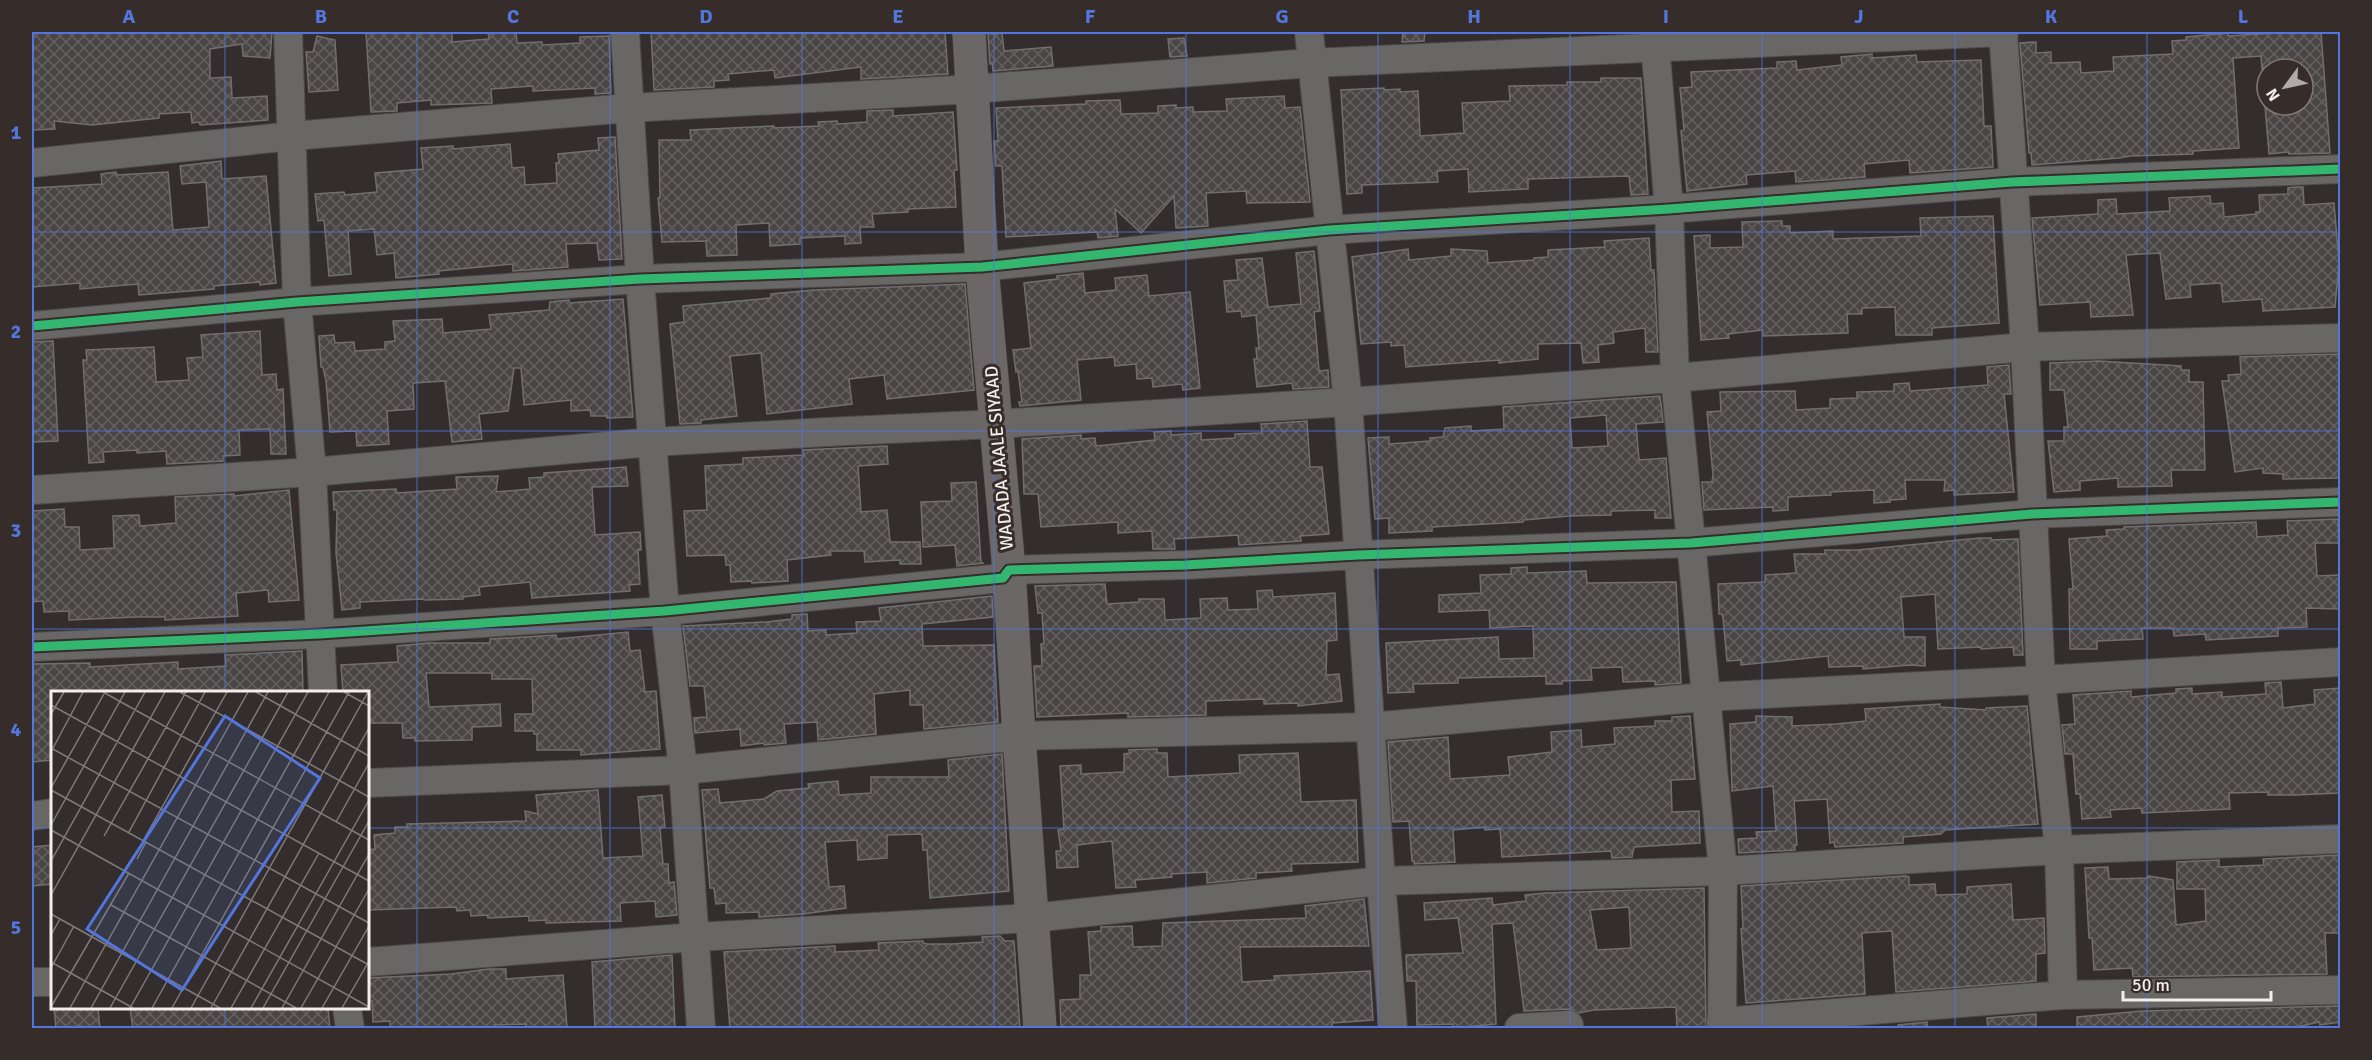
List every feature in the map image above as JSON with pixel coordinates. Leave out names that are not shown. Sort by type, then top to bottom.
[{"type":"main road","name":"WADADA JAALE SIYAAD","points":[[969,32],[982,267],[1009,570],[1040,1029]]},
{"type":"street","points":[[288,32],[297,302],[312,472],[324,691]]},
{"type":"street","points":[[625,32],[664,611],[682,770],[701,1029]]},
{"type":"street","points":[[1309,32],[1348,402],[1393,1029]]},
{"type":"street","points":[[32,163],[293,136],[629,108],[973,89],[1654,40],[2003,32],[2025,347],[2041,680],[2059,850],[2063,995]]},
{"type":"street","points":[[1654,40],[1670,209],[1675,378],[1723,871],[1722,1025],[2063,995],[2340,990]]},
{"type":"street","points":[[32,326],[297,302],[640,279],[982,267],[1329,230],[1670,209],[2012,182],[2340,169]]},
{"type":"street","points":[[32,490],[312,472],[653,442],[1348,402],[1675,378],[2025,347],[2340,338]]},
{"type":"street","points":[[32,647],[320,634],[664,611],[1003,578],[1009,570],[1185,565],[1358,555],[1691,543],[2032,514],[2340,502]]},
{"type":"street","points":[[369,783],[682,770],[1019,736],[1370,727],[1705,697],[2340,662]]},
{"type":"street","points":[[32,816],[51,813]]},
{"type":"street","points":[[369,963],[696,938],[1032,918],[1381,881],[1723,871],[2059,850],[2340,839]]},
{"type":"street","points":[[32,982],[51,982]]},
{"type":"street","points":[[347,1009],[350,1029]]},
{"type":"street","points":[[1519,1029],[1569,1024]]},
{"type":"building","points":[[32,32],[272,32],[270,58],[243,56],[242,44],[210,49],[210,78],[231,77],[232,98],[267,96],[268,120],[200,125],[199,122],[192,123],[191,112],[159,114],[159,118],[92,125],[54,121],[55,129],[32,130]]},
{"type":"building","points":[[366,32],[452,32],[452,42],[489,39],[488,32],[516,32],[517,43],[542,42],[542,45],[580,43],[580,37],[609,36],[611,93],[595,94],[595,88],[533,91],[533,86],[491,89],[492,103],[431,105],[431,100],[397,103],[397,111],[371,112]]},
{"type":"building","points":[[651,32],[945,32],[948,74],[861,79],[861,67],[775,78],[774,70],[728,74],[729,80],[714,81],[714,87],[654,90]]},
{"type":"building","points":[[1403,32],[1425,32],[1424,41],[1402,42]]},
{"type":"building","points":[[2321,32],[2330,153],[2269,154],[2266,117],[2315,117],[2315,57],[2261,56],[2233,58],[2239,148],[2193,151],[2193,154],[2130,156],[2032,165],[2031,153],[2029,153],[2020,43],[2036,42],[2036,53],[2051,52],[2051,63],[2080,62],[2081,73],[2114,71],[2113,57],[2173,54],[2172,41],[2186,40],[2186,37],[2228,33],[2228,36]]},
{"type":"building","points":[[1002,33],[1004,51],[1051,47],[1053,66],[993,71],[992,63],[990,64],[988,34]]},
{"type":"building","points":[[317,36],[335,40],[338,90],[309,92],[306,52],[313,52]]},
{"type":"building","points":[[1184,38],[1187,56],[1170,57],[1168,39]]},
{"type":"building","points":[[1872,54],[1872,58],[1916,55],[1917,62],[1981,60],[1984,126],[1991,126],[1993,167],[1910,173],[1909,160],[1864,164],[1865,177],[1796,182],[1795,171],[1746,175],[1747,184],[1687,191],[1681,131],[1684,130],[1680,88],[1692,87],[1691,72],[1777,68],[1777,62],[1796,61],[1797,70],[1842,65],[1841,57]]},
{"type":"building","points":[[1601,78],[1641,78],[1648,194],[1631,195],[1629,176],[1528,179],[1528,189],[1469,192],[1468,169],[1437,171],[1438,182],[1362,185],[1362,193],[1347,194],[1341,90],[1384,88],[1384,90],[1400,89],[1400,92],[1418,91],[1420,136],[1464,133],[1462,103],[1510,101],[1509,86],[1567,85],[1567,82],[1601,82]]},
{"type":"building","points":[[1284,96],[1285,108],[1300,107],[1310,202],[1247,203],[1246,191],[1206,193],[1208,226],[1176,228],[1174,196],[1141,233],[1115,209],[1118,236],[1098,238],[1097,232],[1006,237],[1002,166],[996,166],[994,141],[998,141],[996,108],[1086,104],[1086,101],[1120,100],[1121,114],[1158,113],[1158,106],[1176,105],[1176,108],[1193,107],[1193,112],[1227,111],[1226,99]]},
{"type":"building","points":[[893,110],[893,116],[953,112],[957,170],[954,170],[956,207],[908,209],[908,212],[872,214],[874,227],[860,227],[861,243],[845,244],[845,236],[800,238],[800,244],[770,246],[769,223],[736,225],[737,255],[707,256],[706,241],[662,242],[658,198],[660,198],[659,140],[691,140],[690,130],[819,126],[818,122],[837,121],[838,124],[867,122],[867,111]]},
{"type":"building","points":[[615,137],[622,259],[599,260],[597,243],[566,244],[568,267],[513,271],[513,264],[438,271],[439,274],[396,278],[394,253],[377,255],[374,229],[348,231],[351,274],[329,276],[324,220],[318,221],[315,194],[344,192],[345,195],[377,192],[375,173],[423,169],[421,148],[453,146],[453,149],[510,144],[512,168],[524,167],[525,185],[557,183],[558,154],[599,150],[598,138]]},
{"type":"building","points":[[221,161],[222,179],[266,176],[276,283],[214,286],[214,289],[139,295],[138,284],[80,289],[80,283],[32,287],[32,188],[102,184],[101,174],[116,172],[117,175],[168,172],[173,230],[209,227],[206,182],[182,184],[180,166]]},
{"type":"building","points":[[2303,187],[2304,205],[2334,203],[2338,251],[2340,251],[2335,307],[2263,311],[2262,299],[2223,302],[2221,283],[2190,285],[2191,297],[2166,299],[2160,253],[2126,255],[2133,315],[2091,317],[2090,302],[2040,305],[2032,218],[2098,214],[2098,200],[2116,199],[2117,214],[2170,211],[2169,198],[2210,196],[2211,204],[2223,203],[2224,217],[2256,214],[2260,212],[2259,195],[2288,194],[2288,188]]},
{"type":"building","points":[[1993,216],[1999,323],[1932,328],[1932,335],[1896,335],[1895,307],[1862,308],[1862,314],[1847,314],[1848,333],[1763,336],[1763,330],[1728,334],[1729,338],[1701,340],[1694,236],[1710,235],[1710,248],[1743,247],[1742,222],[1782,221],[1782,226],[1790,226],[1790,233],[1833,231],[1833,239],[1921,236],[1920,218]]},
{"type":"building","points":[[1649,238],[1651,270],[1654,270],[1658,352],[1646,352],[1645,328],[1613,332],[1614,343],[1598,345],[1599,362],[1583,363],[1581,343],[1538,344],[1538,359],[1406,367],[1404,345],[1391,346],[1391,342],[1361,344],[1352,257],[1408,249],[1409,260],[1451,256],[1451,249],[1487,251],[1488,263],[1534,260],[1534,258],[1548,257],[1548,250],[1605,247],[1604,241]]},
{"type":"building","points":[[1314,251],[1320,311],[1314,312],[1319,371],[1328,370],[1329,387],[1293,389],[1292,383],[1257,387],[1254,359],[1257,359],[1256,348],[1259,348],[1256,315],[1242,317],[1241,311],[1227,312],[1224,281],[1238,280],[1236,260],[1262,258],[1268,307],[1301,304],[1296,253]]},
{"type":"building","points":[[1083,273],[1085,293],[1116,290],[1115,278],[1147,275],[1149,296],[1190,292],[1200,388],[1183,390],[1182,384],[1153,387],[1152,378],[1137,379],[1136,364],[1115,366],[1114,357],[1077,360],[1081,400],[1020,406],[1019,402],[1022,402],[1013,350],[1031,348],[1024,283]]},
{"type":"building","points":[[965,284],[974,390],[887,399],[884,375],[849,379],[852,404],[767,414],[761,353],[730,356],[737,416],[701,420],[701,423],[680,424],[670,324],[684,322],[683,306],[771,298],[771,294],[814,290]]},
{"type":"building","points":[[623,299],[633,417],[607,418],[607,416],[591,416],[590,410],[571,411],[571,400],[524,405],[521,368],[514,368],[508,411],[479,414],[482,439],[452,442],[445,381],[413,383],[414,409],[387,411],[389,444],[357,446],[356,431],[330,432],[326,381],[323,367],[321,367],[319,336],[334,335],[335,343],[354,342],[355,351],[385,349],[385,342],[395,341],[393,321],[442,319],[443,333],[491,329],[489,315],[549,310],[550,302],[569,300],[570,303]]},
{"type":"building","points":[[260,331],[262,375],[276,374],[277,390],[283,389],[286,454],[271,454],[270,429],[239,430],[240,455],[223,456],[223,461],[167,464],[166,451],[137,453],[137,450],[103,452],[104,462],[89,463],[83,360],[87,360],[86,350],[154,347],[156,382],[189,380],[187,358],[203,357],[201,335]]},
{"type":"building","points":[[53,341],[58,441],[32,442],[32,342]]},
{"type":"building","points":[[2340,354],[2340,478],[2283,479],[2283,474],[2263,473],[2263,468],[2235,472],[2222,381],[2229,381],[2228,375],[2241,374],[2240,357]]},
{"type":"building","points":[[2098,361],[2181,366],[2181,370],[2189,370],[2189,382],[2203,382],[2205,470],[2171,470],[2172,486],[2118,487],[2118,478],[2080,481],[2080,490],[2054,492],[2048,441],[2064,441],[2064,427],[2068,427],[2064,390],[2050,390],[2050,363]]},
{"type":"building","points":[[2009,365],[2011,394],[2004,394],[2014,492],[1954,495],[1954,490],[1944,491],[1945,480],[1905,480],[1906,499],[1890,500],[1890,502],[1874,503],[1874,490],[1788,497],[1788,510],[1773,511],[1773,507],[1704,510],[1702,482],[1712,482],[1713,475],[1707,412],[1721,411],[1720,392],[1795,391],[1796,410],[1830,408],[1830,399],[1857,398],[1857,392],[1894,391],[1894,384],[1909,383],[1910,391],[1988,385],[1987,367]]},
{"type":"building","points":[[1660,396],[1663,422],[1636,424],[1639,460],[1666,458],[1671,518],[1655,518],[1655,510],[1611,511],[1611,515],[1569,516],[1523,520],[1523,522],[1432,527],[1432,531],[1389,533],[1389,518],[1375,519],[1368,438],[1389,437],[1389,444],[1430,441],[1430,438],[1443,437],[1445,428],[1471,426],[1471,431],[1504,429],[1503,407]],"holes":[[[1606,415],[1608,446],[1572,448],[1570,418]]]},
{"type":"building","points":[[1307,421],[1310,467],[1322,467],[1329,534],[1300,536],[1301,541],[1239,545],[1238,535],[1174,539],[1175,549],[1153,549],[1152,531],[1118,533],[1118,522],[1041,527],[1038,494],[1024,494],[1022,439],[1081,435],[1081,439],[1095,438],[1096,446],[1155,440],[1154,432],[1171,431],[1171,435],[1201,433],[1201,440],[1235,438],[1235,434],[1262,433],[1261,424]]},
{"type":"building","points":[[887,446],[888,464],[858,466],[861,512],[887,510],[890,542],[920,542],[921,564],[900,564],[900,560],[865,562],[864,551],[830,551],[831,555],[787,560],[788,581],[752,583],[751,581],[731,582],[730,565],[726,565],[725,555],[687,556],[684,511],[707,510],[705,466],[743,464],[743,458],[804,455],[803,450]]},
{"type":"building","points":[[626,467],[628,486],[592,487],[595,535],[640,532],[641,550],[638,550],[640,584],[629,585],[630,591],[532,598],[530,582],[479,587],[480,595],[462,597],[463,599],[360,602],[360,608],[342,610],[336,553],[337,510],[334,510],[333,492],[396,489],[397,493],[457,489],[456,477],[498,476],[496,492],[530,489],[529,478],[544,477],[544,473]]},
{"type":"building","points":[[976,482],[981,563],[984,563],[957,566],[955,545],[923,547],[921,502],[952,501],[951,483]]},
{"type":"building","points":[[289,490],[299,600],[269,602],[268,590],[236,593],[238,616],[165,620],[165,617],[136,617],[69,620],[69,611],[44,612],[43,601],[32,602],[32,511],[64,509],[65,527],[79,527],[80,550],[114,548],[113,516],[139,515],[140,526],[176,523],[175,497],[234,494],[234,496]]},
{"type":"building","points":[[2338,519],[2339,543],[2315,543],[2317,576],[2340,575],[2340,609],[2306,608],[2307,627],[2278,628],[2278,636],[2206,640],[2205,634],[2174,636],[2173,628],[2142,628],[2143,639],[2097,641],[2097,649],[2070,649],[2069,589],[2073,589],[2069,539],[2107,536],[2106,530],[2124,529],[2124,527],[2256,522],[2257,537],[2288,535],[2287,521]]},
{"type":"building","points":[[1980,538],[2018,539],[2023,655],[2014,655],[2013,647],[1938,649],[1935,594],[1901,597],[1904,637],[1925,637],[1925,666],[1863,669],[1863,666],[1829,667],[1828,656],[1741,665],[1741,660],[1727,661],[1723,618],[1722,614],[1719,614],[1718,584],[1765,582],[1765,575],[1796,573],[1794,554],[1825,554],[1825,550],[1858,550]]},
{"type":"building","points":[[1527,567],[1527,573],[1586,571],[1587,583],[1676,582],[1681,683],[1655,685],[1655,681],[1623,682],[1622,667],[1591,668],[1592,680],[1562,681],[1562,684],[1546,684],[1546,676],[1458,678],[1458,683],[1413,684],[1414,692],[1388,693],[1386,643],[1498,637],[1499,659],[1534,658],[1533,626],[1490,628],[1489,610],[1439,612],[1439,595],[1481,593],[1480,575],[1511,574],[1511,568]]},
{"type":"building","points":[[1105,584],[1107,604],[1139,602],[1139,599],[1164,599],[1165,620],[1201,618],[1200,599],[1227,598],[1228,610],[1258,609],[1257,591],[1272,590],[1273,597],[1335,593],[1337,640],[1327,641],[1326,675],[1339,674],[1342,701],[1298,706],[1298,703],[1264,704],[1264,699],[1206,701],[1206,715],[1128,717],[1128,713],[1037,717],[1034,666],[1042,666],[1041,644],[1044,644],[1042,613],[1038,613],[1035,586]]},
{"type":"building","points":[[992,596],[993,617],[922,624],[923,646],[994,645],[998,722],[924,729],[923,705],[910,705],[910,690],[874,694],[876,734],[818,740],[817,722],[784,724],[786,743],[741,746],[740,729],[695,733],[694,718],[707,717],[704,686],[690,686],[683,626],[766,622],[792,619],[792,615],[807,614],[808,631],[826,630],[826,635],[857,633],[856,622],[881,621],[879,608]]},
{"type":"building","points":[[628,632],[630,651],[640,650],[645,692],[656,691],[660,749],[581,755],[581,750],[537,750],[537,734],[534,734],[534,731],[515,731],[515,714],[533,714],[532,679],[492,679],[492,673],[426,673],[429,707],[500,704],[501,726],[472,727],[472,740],[415,741],[415,738],[403,738],[402,723],[369,723],[369,691],[343,691],[341,665],[398,662],[397,646],[428,643],[490,643],[490,639],[556,635],[557,639]]},
{"type":"building","points":[[302,651],[303,691],[51,691],[51,760],[32,762],[32,664],[90,663],[90,667],[178,662],[178,669],[226,666],[225,655]]},
{"type":"building","points":[[2281,682],[2283,708],[2315,704],[2314,690],[2340,688],[2340,793],[2268,795],[2268,792],[2229,793],[2230,809],[2142,813],[2141,808],[2110,810],[2111,817],[2082,819],[2080,794],[2076,794],[2073,754],[2065,754],[2062,725],[2075,724],[2073,695],[2131,691],[2131,697],[2176,693],[2176,689],[2192,688],[2192,694],[2222,692],[2222,697],[2266,694],[2265,683]]},
{"type":"building","points":[[1940,704],[1940,707],[1986,710],[1986,708],[2027,706],[2038,824],[1945,830],[1941,834],[1903,837],[1903,843],[1835,847],[1834,842],[1830,843],[1827,799],[1794,801],[1797,845],[1795,845],[1795,850],[1739,853],[1738,839],[1757,838],[1756,832],[1776,831],[1773,786],[1732,791],[1730,724],[1756,722],[1756,716],[1792,717],[1792,726],[1836,724],[1866,721],[1865,709]]},
{"type":"building","points":[[1690,716],[1695,779],[1671,780],[1672,812],[1699,811],[1700,843],[1634,847],[1632,857],[1612,858],[1611,851],[1502,857],[1500,829],[1485,830],[1485,827],[1453,830],[1455,862],[1414,864],[1409,821],[1393,822],[1388,742],[1448,737],[1450,779],[1510,775],[1508,757],[1552,752],[1551,732],[1581,730],[1582,747],[1615,744],[1614,728],[1655,726],[1655,721],[1672,721],[1672,717]]},
{"type":"building","points":[[1157,749],[1157,753],[1167,753],[1168,777],[1240,773],[1239,755],[1298,753],[1301,802],[1356,800],[1358,862],[1291,864],[1292,871],[1256,873],[1256,878],[1207,883],[1207,872],[1171,874],[1172,877],[1135,880],[1136,887],[1116,888],[1112,841],[1077,845],[1078,867],[1057,868],[1056,851],[1061,851],[1058,830],[1064,829],[1060,766],[1081,765],[1081,774],[1124,772],[1124,754],[1130,753],[1129,750]]},
{"type":"building","points":[[1002,754],[1009,891],[930,898],[927,850],[923,850],[922,834],[887,835],[887,858],[858,860],[857,840],[825,842],[829,887],[844,886],[846,908],[759,917],[759,912],[726,913],[726,903],[716,904],[714,888],[710,888],[702,790],[718,789],[720,803],[764,799],[777,791],[809,788],[808,784],[838,781],[839,795],[871,793],[871,777],[949,777],[948,760]]},
{"type":"building","points":[[598,790],[603,858],[643,856],[638,797],[662,795],[665,827],[660,828],[663,864],[668,864],[669,883],[674,882],[677,915],[656,917],[655,901],[620,903],[621,921],[546,923],[546,920],[529,921],[529,916],[488,918],[487,915],[471,916],[470,910],[457,911],[456,907],[369,910],[369,850],[375,849],[374,835],[395,833],[395,827],[407,827],[407,824],[526,821],[525,811],[538,814],[536,795]]},
{"type":"building","points":[[51,845],[51,884],[32,886],[32,847]]},
{"type":"building","points":[[2340,855],[2340,933],[2325,933],[2327,974],[2133,977],[2132,968],[2094,970],[2092,938],[2089,938],[2085,868],[2108,867],[2109,879],[2148,878],[2148,876],[2173,880],[2176,925],[2206,921],[2205,889],[2177,889],[2177,862],[2219,860],[2219,867],[2264,865],[2263,859]]},
{"type":"building","points":[[1909,877],[1909,885],[1935,884],[1936,895],[1967,894],[1967,887],[2011,884],[2013,920],[2044,918],[2045,953],[2036,954],[2036,981],[1896,992],[1892,931],[1862,933],[1865,994],[1746,1003],[1741,929],[1743,929],[1741,886]]},
{"type":"building","points":[[1704,888],[1706,1029],[1677,1029],[1676,1007],[1593,1010],[1579,1013],[1568,1009],[1524,1011],[1513,923],[1492,924],[1496,1024],[1453,1028],[1453,1024],[1417,1025],[1416,981],[1407,981],[1406,955],[1463,953],[1458,918],[1425,920],[1424,903],[1492,898],[1493,905],[1526,901],[1525,895]],"holes":[[[1629,907],[1631,948],[1597,950],[1590,910]]]},
{"type":"building","points":[[1364,899],[1369,946],[1240,947],[1242,982],[1275,980],[1274,976],[1370,971],[1373,1020],[1332,1023],[1332,1029],[1061,1029],[1060,1000],[1080,999],[1080,975],[1091,975],[1088,932],[1101,931],[1101,927],[1132,926],[1133,947],[1162,946],[1163,923],[1306,918],[1305,906]]},
{"type":"building","points":[[1000,936],[1005,941],[1014,941],[1020,1029],[730,1029],[724,952],[835,946],[835,952],[879,950],[878,943],[923,941],[927,944],[952,944],[983,942],[982,937]]},
{"type":"building","points":[[672,955],[675,1029],[595,1029],[592,962]]},
{"type":"building","points":[[506,969],[506,979],[563,975],[567,1027],[526,1029],[526,1024],[494,1025],[494,1029],[390,1029],[390,1021],[373,1022],[372,1001],[369,1001],[369,978]]},
{"type":"building","points":[[2340,1006],[2340,1022],[2320,1025],[2319,1022],[2289,1029],[2077,1029],[2077,1017],[2142,1011]]},
{"type":"building","points":[[54,1009],[98,1009],[100,1029],[82,1029],[82,1026],[56,1028]]},
{"type":"building","points":[[130,1009],[328,1009],[330,1029],[133,1029]]},
{"type":"building","points":[[2036,1014],[2036,1029],[1988,1029],[1987,1018]]},
{"type":"building","points":[[1927,1022],[1928,1029],[1898,1029],[1898,1025]]},
{"type":"cycle path","points":[[32,326],[297,302],[640,279],[982,267],[1329,230],[1669,209],[2012,182],[2340,169]]},
{"type":"cycle path","points":[[32,647],[320,634],[665,611],[1003,578],[1009,570],[1185,565],[1358,555],[1691,543],[2032,514],[2340,502]]}]
